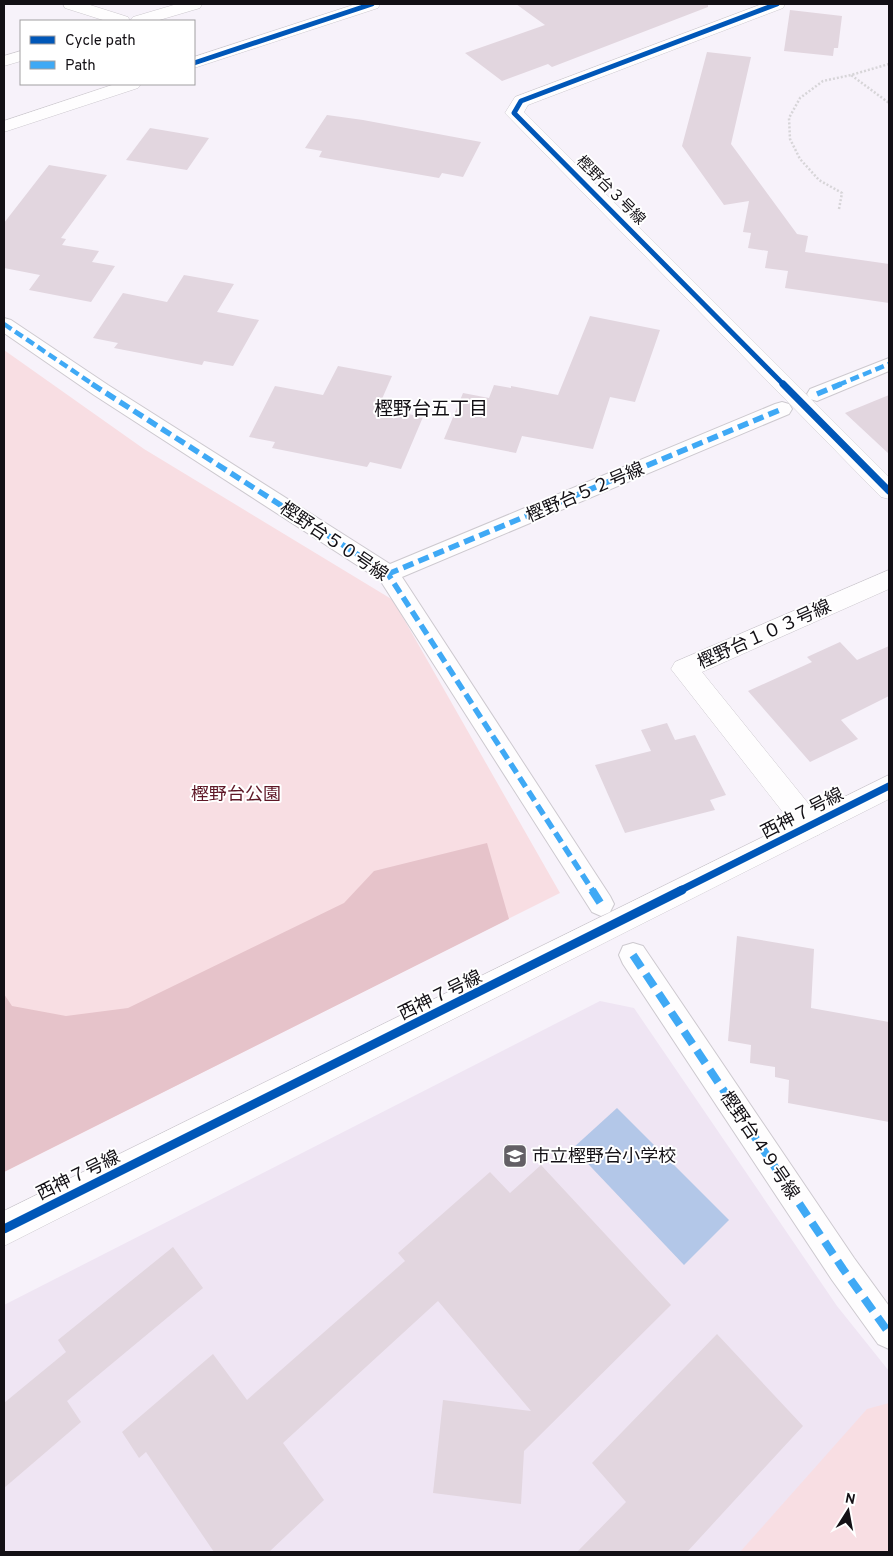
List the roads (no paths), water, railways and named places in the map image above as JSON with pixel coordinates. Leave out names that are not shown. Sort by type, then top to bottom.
[{"type":"street","points":[[71,4],[119,20]]},
{"type":"street","points":[[142,20],[194,4]]},
{"type":"street","points":[[195,63],[372,4]]},
{"type":"street","name":"樫野台３号線","points":[[777,4],[522,101],[514,113],[889,491]]},
{"type":"street","points":[[4,61],[20,56]]},
{"type":"street","points":[[4,126],[129,85]]},
{"type":"street","name":"樫野台５０号線","points":[[4,324],[101,390],[388,574],[601,904]]},
{"type":"street","points":[[817,394],[889,364]]},
{"type":"street","name":"樫野台５２号線","points":[[388,574],[782,409]]},
{"type":"street","name":"樫野台１０３号線","points":[[810,826],[684,669],[889,579]]},
{"type":"street","name":"西神７号線","points":[[4,1229],[889,786]]},
{"type":"street","name":"樫野台４９号線","points":[[633,955],[843,1269],[889,1333]]},
{"type":"water","points":[[617,1108],[729,1220],[684,1265],[573,1148]]},
{"type":"place","name":"市立樫野台小学校","points":[[515,1156]]},
{"type":"district","name":"樫野台五丁目","points":[[431,408]]},
{"type":"park label","name":"樫野台公園","points":[[236,794]]}]
